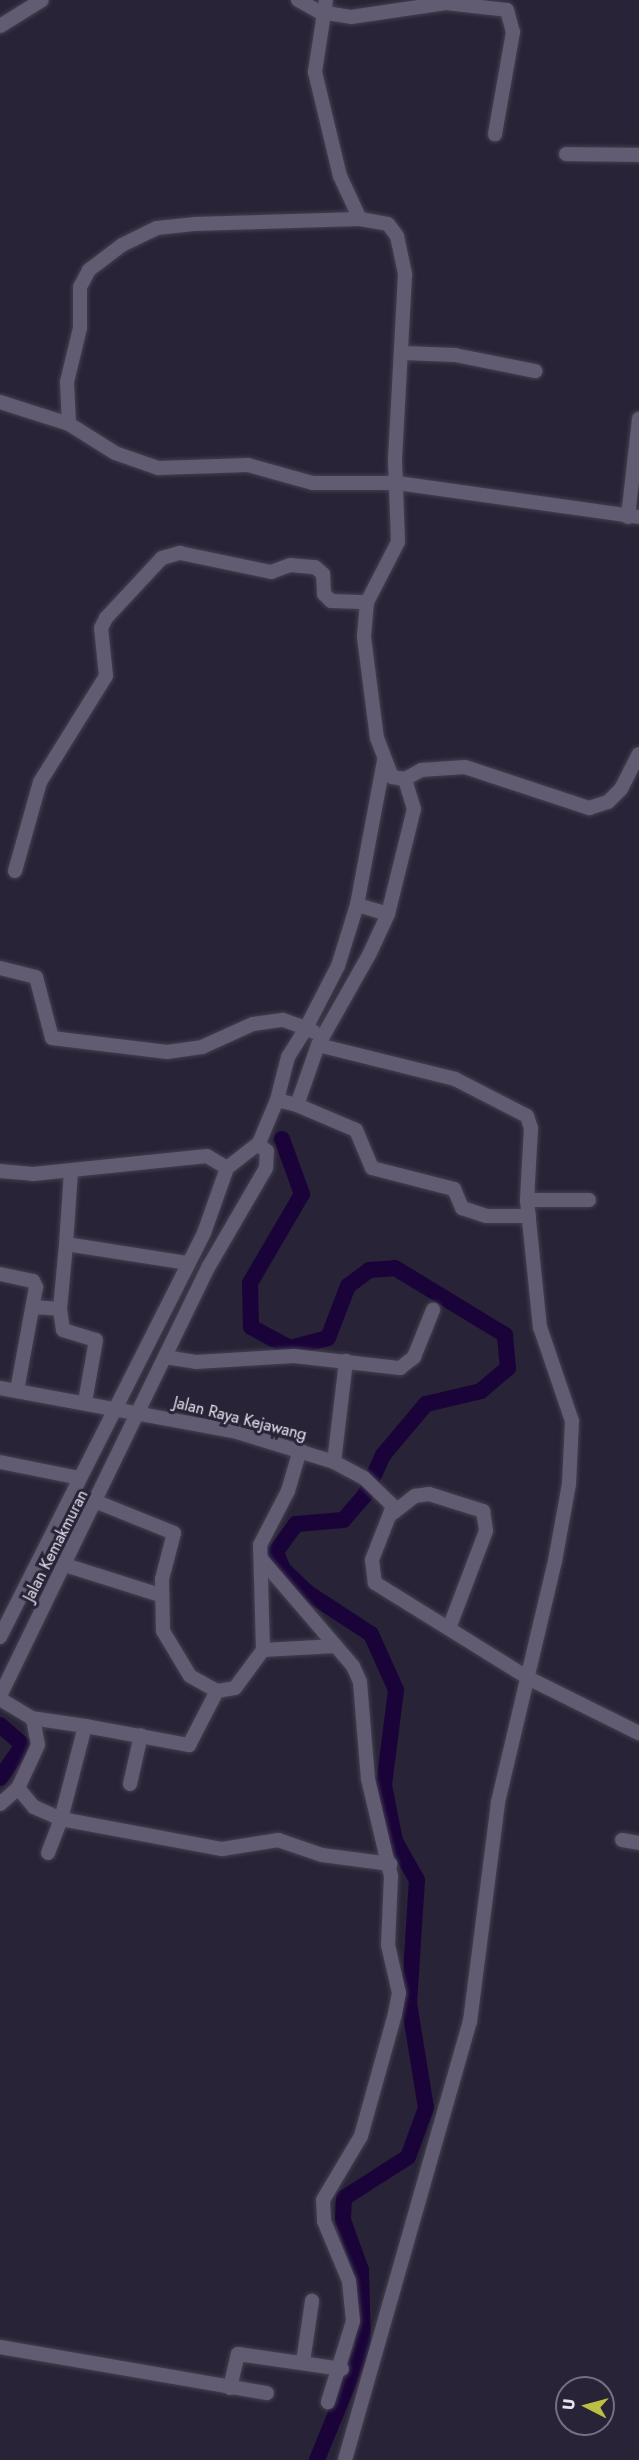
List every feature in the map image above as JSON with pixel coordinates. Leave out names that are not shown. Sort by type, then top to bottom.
[{"type":"street","points":[[0,27],[42,0]]},
{"type":"street","points":[[298,0],[370,16],[446,3],[507,10],[513,32],[495,134]]},
{"type":"street","points":[[323,6],[315,72],[340,176],[360,219]]},
{"type":"street","points":[[566,154],[639,155]]},
{"type":"street","points":[[0,1636],[187,1263],[227,1168],[259,1144],[277,1100],[283,1068],[315,1034],[384,913],[415,800],[407,782],[392,777],[384,760],[364,637],[367,602],[398,542],[397,483],[405,275],[397,236],[388,224],[360,219],[174,225],[122,245],[89,270],[80,287],[80,328],[67,382],[69,424]]},
{"type":"street","points":[[403,353],[455,356],[535,371]]},
{"type":"street","points":[[0,402],[69,424],[115,453],[158,468],[248,465],[313,483],[397,483],[633,517],[639,419]]},
{"type":"street","points":[[15,872],[40,782],[106,676],[101,628],[106,618],[162,558],[180,553],[271,572],[290,565],[315,567],[323,574],[324,594],[331,601],[367,602]]},
{"type":"street","points":[[407,782],[421,770],[465,767],[589,808],[608,802],[621,789],[639,754]]},
{"type":"street","points":[[297,1105],[315,1034],[361,907],[384,760]]},
{"type":"street","points":[[361,907],[384,913]]},
{"type":"street","points":[[0,968],[36,977],[52,1038],[167,1052],[202,1047],[253,1024],[283,1020],[315,1034],[455,1079],[527,1116],[531,1128],[529,1216],[540,1327],[572,1431],[568,1484],[530,1679],[498,1803],[470,2021],[443,2131],[375,2334],[345,2460]]},
{"type":"street","points":[[277,1100],[297,1105],[356,1130],[372,1168],[454,1189],[462,1208],[486,1216],[529,1216]]},
{"type":"street","name":"Jalan Kemakmuran","points":[[0,1697],[141,1412],[165,1357],[267,1168],[267,1151],[259,1144]]},
{"type":"street","points":[[0,1171],[71,1171],[195,1157],[214,1157],[227,1168]]},
{"type":"street","points":[[71,1171],[60,1309],[63,1330],[96,1340],[85,1402]]},
{"type":"street","points":[[530,1199],[589,1200]]},
{"type":"street","points":[[66,1244],[187,1263]]},
{"type":"street","points":[[0,1274],[35,1282],[33,1307],[17,1391]]},
{"type":"street","points":[[33,1307],[60,1309]]},
{"type":"street","points":[[165,1357],[196,1362],[294,1356],[406,1366],[433,1310]]},
{"type":"street","points":[[334,1462],[346,1361]]},
{"type":"street","name":"Jalan Raya Kejawang","points":[[0,1388],[141,1412],[300,1450],[334,1462],[364,1478],[385,1493],[393,1513]]},
{"type":"street","points":[[97,1502],[174,1533],[160,1595],[160,1620],[170,1645],[190,1676],[217,1691],[235,1688],[262,1650],[262,1535],[288,1491],[300,1450]]},
{"type":"street","points":[[0,1462],[79,1478]]},
{"type":"street","points":[[450,1626],[486,1531],[483,1510],[429,1494],[416,1496],[393,1513],[372,1560],[371,1576],[530,1679],[639,1733]]},
{"type":"street","points":[[42,1556],[63,1567],[160,1595]]},
{"type":"street","points":[[262,1560],[336,1646],[360,1682],[368,1779],[390,1864],[388,1945],[399,1993],[395,2014],[361,2136],[327,2186],[322,2208],[349,2281],[354,2330],[342,2369],[328,2402]]},
{"type":"street","points":[[262,1650],[336,1646]]},
{"type":"street","points":[[31,1718],[189,1745],[217,1691]]},
{"type":"street","points":[[0,1697],[31,1718],[37,1727],[37,1754],[18,1788],[0,1804]]},
{"type":"street","points":[[48,1853],[61,1820],[85,1726]]},
{"type":"street","points":[[130,1784],[141,1735]]},
{"type":"street","points":[[18,1788],[34,1807],[61,1820],[222,1849],[278,1840],[322,1855],[390,1864]]},
{"type":"street","points":[[622,1840],[639,1843]]},
{"type":"street","points":[[303,2362],[312,2301]]},
{"type":"street","points":[[354,2330],[375,2334]]},
{"type":"street","points":[[0,2347],[267,2393]]},
{"type":"street","points":[[231,2388],[236,2354],[342,2369]]},
{"type":"waterway","points":[[282,1139],[302,1194],[250,1283],[251,1327],[290,1348],[328,1338],[348,1286],[369,1270],[395,1268],[505,1335],[508,1368],[481,1391],[426,1404],[383,1455],[365,1495],[343,1520],[296,1524],[276,1552],[283,1569],[308,1593],[371,1634],[396,1690],[384,1785],[395,1841],[417,1880],[409,2003],[426,2108],[408,2157],[344,2198],[343,2220],[361,2270],[363,2347],[317,2460]]},
{"type":"waterway","points":[[0,1725],[23,1745],[0,1778]]}]
